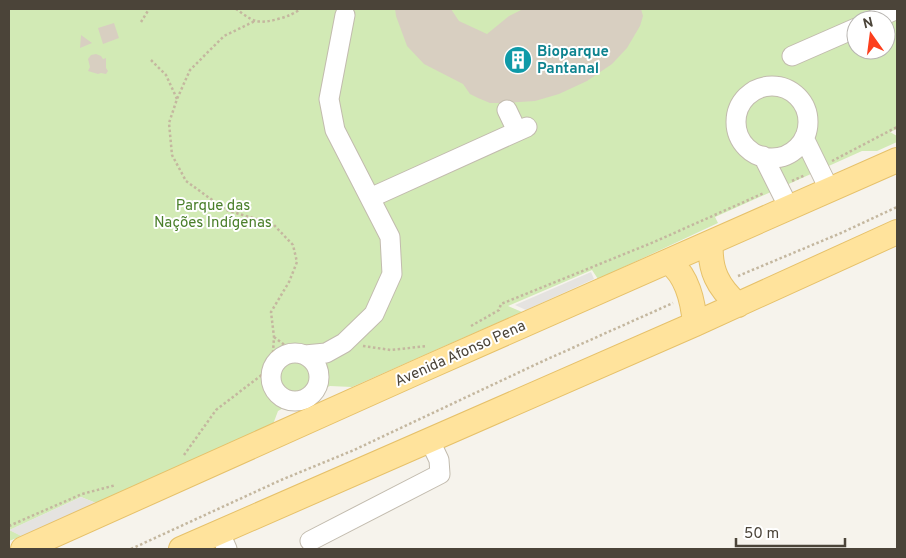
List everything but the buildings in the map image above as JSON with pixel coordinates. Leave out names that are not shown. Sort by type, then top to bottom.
[{"type":"main road","name":"Avenida Afonso Pena","points":[[23,549],[307,410],[668,262],[897,160]]},
{"type":"main road","points":[[182,549],[223,541],[430,440],[738,305],[897,232]]},
{"type":"main road","points":[[711,243],[712,268],[718,284],[738,305]]},
{"type":"main road","points":[[668,262],[679,271],[690,296],[695,324]]},
{"type":"lane","points":[[300,354],[312,360],[318,368],[319,378],[317,387],[311,395],[307,410],[294,401],[284,399],[277,394],[270,376],[272,367],[278,359],[286,354],[326,353],[344,343],[374,314],[392,274],[390,237],[335,130],[329,100],[345,16]]},
{"type":"lane","points":[[792,56],[846,32]]},
{"type":"lane","points":[[771,85],[785,88],[798,95],[806,106],[809,120],[804,138],[799,147],[788,155],[774,158],[763,156],[747,148],[739,137],[736,123],[738,109],[746,97],[757,88],[771,85]]},
{"type":"lane","points":[[370,198],[522,129],[507,110]]},
{"type":"lane","points":[[804,138],[830,191]]},
{"type":"lane","points":[[763,156],[789,208]]},
{"type":"lane","points":[[310,541],[440,474],[439,460],[430,440]]},
{"type":"path","points":[[141,22],[148,9]]},
{"type":"path","points":[[236,9],[255,21],[265,22],[296,13],[300,9]]},
{"type":"path","points":[[180,460],[216,410],[272,367],[274,337],[271,312],[289,282],[297,262],[293,245],[273,224],[226,210],[186,181],[172,155],[169,123],[190,70],[224,36],[255,21]]},
{"type":"path","points":[[150,60],[166,75],[177,99]]},
{"type":"path","points":[[884,132],[897,127]]},
{"type":"path","points":[[468,327],[499,310],[501,304],[654,242],[753,197]]},
{"type":"path","points":[[718,284],[841,233],[897,207]]},
{"type":"path","points":[[131,549],[281,480],[354,450],[541,362],[690,296]]},
{"type":"path","points":[[274,337],[300,354]]},
{"type":"path","points":[[344,343],[392,350],[428,346]]},
{"type":"path","points":[[9,526],[82,494]]},
{"type":"green space","name":"Parque das Nações Indígenas","points":[[9,9],[897,9],[897,129],[890,132],[897,136],[897,142],[877,151],[862,151],[715,217],[718,223],[598,279],[592,270],[508,306],[522,312],[352,387],[330,386],[303,397],[278,411],[272,427],[96,503],[81,497],[10,530],[22,536],[9,541]]},
{"type":"shaded area","points":[[591,272],[594,279],[526,310],[515,305]]},
{"type":"shaded area","points":[[81,497],[96,503],[9,543],[21,536],[9,530]]},
{"type":"place","name":"Bioparque Pantanal","points":[[518,60]]}]
